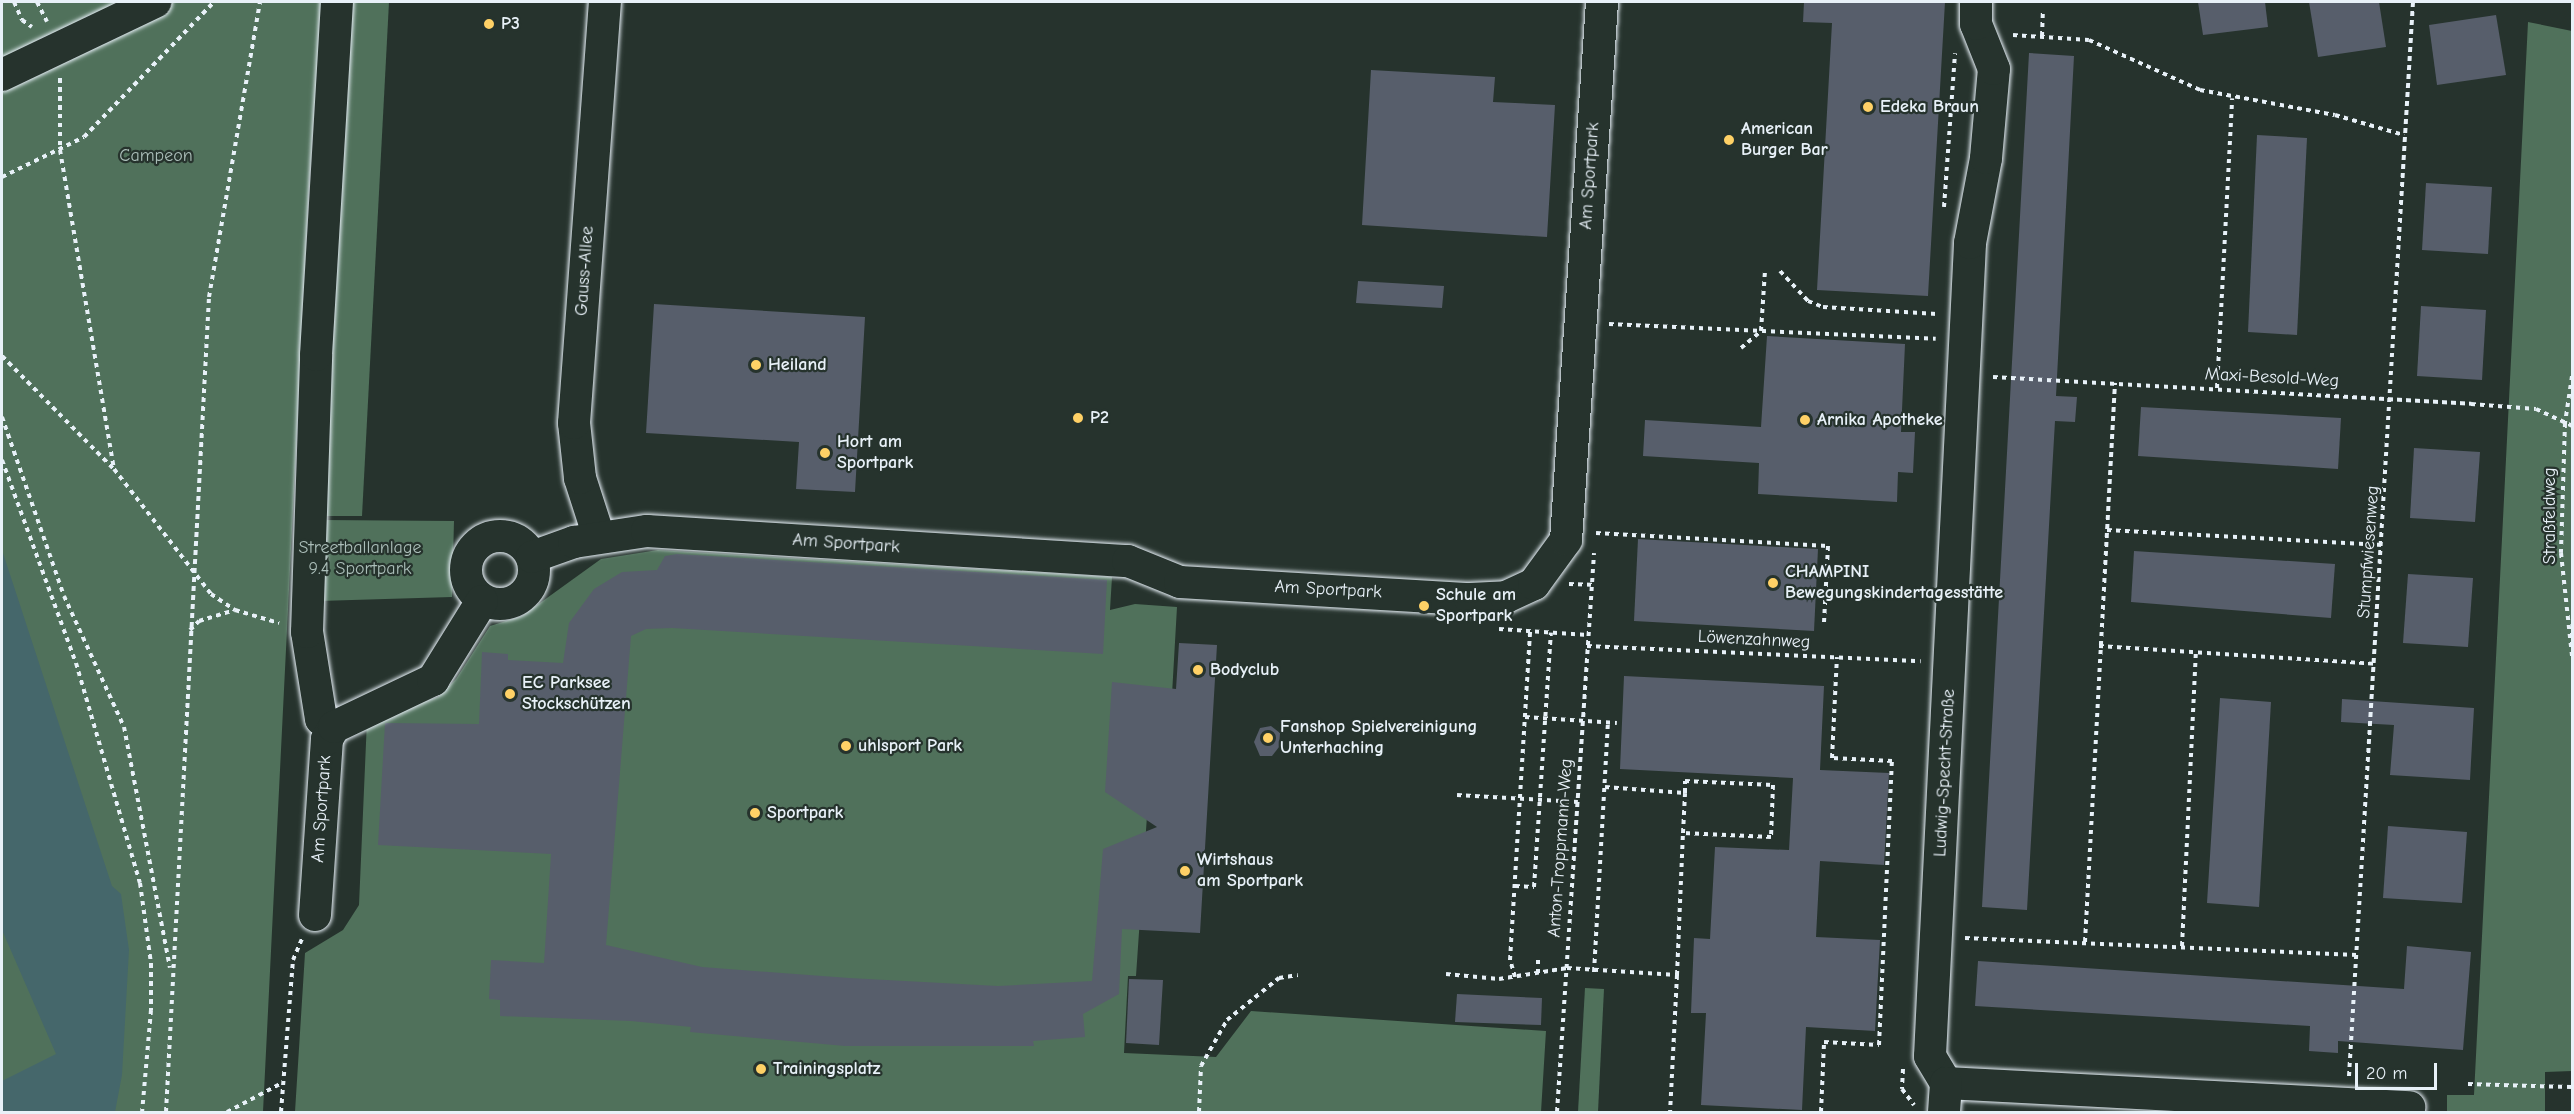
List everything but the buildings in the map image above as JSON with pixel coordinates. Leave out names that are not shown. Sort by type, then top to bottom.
[{"type":"street","points":[[2,75],[155,2]]},
{"type":"street","points":[[337,2],[316,355],[308,632],[321,719],[334,728],[433,680],[489,610],[522,596],[534,574],[544,566],[520,542],[504,536],[487,538],[473,548],[465,570],[468,585],[489,610]]},
{"type":"street","name":"Gauss-Allee","points":[[599,537],[574,454],[574,423],[605,2]]},
{"type":"street","name":"Am Sportpark","points":[[544,566],[599,537],[647,531],[1128,561],[1180,582],[1470,599],[1506,597],[1534,584],[1566,540],[1602,2]]},
{"type":"street","name":"Ludwig-Specht-Straße","points":[[1976,2],[1976,24],[1994,69],[1994,102],[1970,243],[1966,375],[1929,1056],[1945,1098],[2348,1104],[2409,1107]]},
{"type":"street","name":"Am Sportpark","points":[[315,915],[322,761],[334,728]]},
{"type":"path","points":[[2,177],[84,137],[214,2]]},
{"type":"path","points":[[165,1113],[192,573],[209,297],[260,2]]},
{"type":"path","name":"Stumpfwiesenweg","points":[[2348,1104],[2392,399],[2404,135],[2413,2]]},
{"type":"path","points":[[2042,36],[2043,11]]},
{"type":"path","points":[[2013,34],[2090,40],[2200,90],[2232,99],[2336,115],[2404,135]]},
{"type":"path","points":[[59,47],[60,150],[114,469]]},
{"type":"path","points":[[2217,388],[2232,99]]},
{"type":"path","points":[[1741,348],[1761,331],[1765,271]]},
{"type":"path","points":[[1780,271],[1808,301],[1823,307],[1937,314]]},
{"type":"path","points":[[1608,324],[1935,339]]},
{"type":"path","points":[[2,356],[114,469],[192,573],[211,594],[235,610],[308,632]]},
{"type":"path","name":"Maxi-Besold-Weg","points":[[1966,375],[2217,388],[2536,409],[2572,426]]},
{"type":"path","name":"Straßfeldweg","points":[[2572,376],[2565,423],[2561,553],[2572,656]]},
{"type":"path","points":[[2085,942],[2099,646],[2115,383]]},
{"type":"path","points":[[2,417],[64,596],[124,727],[172,975]]},
{"type":"path","points":[[2,460],[76,663],[140,883],[151,963],[151,1011],[142,1113]]},
{"type":"path","points":[[2107,530],[2383,545]]},
{"type":"path","points":[[1595,533],[1828,546],[1824,623]]},
{"type":"path","points":[[489,610],[516,611],[544,566]]},
{"type":"path","name":"Anton-Troppmann-Weg","points":[[1557,1113],[1592,585]]},
{"type":"path","points":[[189,631],[199,621],[235,610]]},
{"type":"path","points":[[1515,976],[1510,960],[1530,631]]},
{"type":"path","points":[[1515,886],[1534,887],[1551,633]]},
{"type":"path","name":"Löwenzahnweg","points":[[1587,646],[1919,661]]},
{"type":"path","points":[[2099,646],[2375,664]]},
{"type":"path","points":[[2182,946],[2196,652]]},
{"type":"path","points":[[1821,1113],[1824,1042],[1880,1045],[1892,761],[1832,758],[1837,657]]},
{"type":"path","points":[[1525,717],[1617,723]]},
{"type":"path","points":[[1594,972],[1608,722]]},
{"type":"path","points":[[1670,1113],[1685,781],[1773,785],[1771,837],[1683,833]]},
{"type":"path","points":[[1605,787],[1685,793]]},
{"type":"path","points":[[1457,795],[1578,802]]},
{"type":"path","points":[[281,1113],[294,954],[315,915]]},
{"type":"path","points":[[1961,938],[2357,955]]},
{"type":"path","points":[[1538,956],[1538,973]]},
{"type":"path","points":[[1446,974],[1515,976],[1567,968],[1594,972],[1677,975]]},
{"type":"path","points":[[1199,1113],[1201,1066],[1227,1020],[1279,978],[1298,975]]},
{"type":"path","points":[[227,1113],[282,1083]]},
{"type":"path","points":[[2468,1084],[2572,1087]]},
{"type":"green space","name":"Campeon","points":[[2,2],[322,2],[309,187],[263,1112],[2,1112]]},
{"type":"green space","points":[[350,2],[389,2],[362,516],[321,516]]},
{"type":"green space","points":[[2528,22],[2572,31],[2572,1071],[2545,1072],[2545,1112],[2447,1112],[2447,1095],[2474,1095]]},
{"type":"green space","name":"Streetballanlage 9.4 Sportpark","points":[[321,520],[454,521],[452,597],[319,601]]},
{"type":"green space","name":"Sportpark","points":[[658,550],[1112,577],[1110,610],[1135,604],[1177,607],[1171,712],[1154,714],[1136,976],[1128,976],[1124,1053],[1216,1057],[1251,1011],[1546,1031],[1541,1112],[295,1112],[305,953],[343,930],[359,905],[367,720],[438,697],[456,679],[490,626],[522,616],[601,559]]},
{"type":"green space","points":[[1585,988],[1604,989],[1598,1112],[1578,1112]]},
{"type":"water","points":[[2,550],[112,886],[121,894],[129,950],[122,1075],[115,1112],[2,1112],[2,1081],[56,1054],[2,930]]},
{"type":"place","name":"P3","points":[[489,24]]},
{"type":"place","name":"Edeka Braun","points":[[1868,107]]},
{"type":"place","name":"American Burger Bar","points":[[1729,140]]},
{"type":"place","name":"Heiland","points":[[756,365]]},
{"type":"place","name":"P2","points":[[1078,418]]},
{"type":"place","name":"Arnika Apotheke","points":[[1805,420]]},
{"type":"place","name":"Hort am Sportpark","points":[[825,453]]},
{"type":"place","name":"CHAMPINI Bewegungskindertagesstätte","points":[[1773,583]]},
{"type":"place","name":"Schule am Sportpark","points":[[1424,606]]},
{"type":"place","name":"Bodyclub","points":[[1198,670]]},
{"type":"place","name":"EC Parksee Stockschützen","points":[[510,694]]},
{"type":"place","name":"Fanshop Spielvereinigung Unterhaching","points":[[1268,738]]},
{"type":"place","name":"uhlsport Park","points":[[846,746]]},
{"type":"place","name":"Sportpark","points":[[755,813]]},
{"type":"place","name":"Wirtshaus am Sportpark","points":[[1185,871]]},
{"type":"place","name":"Trainingsplatz","points":[[761,1069]]}]
